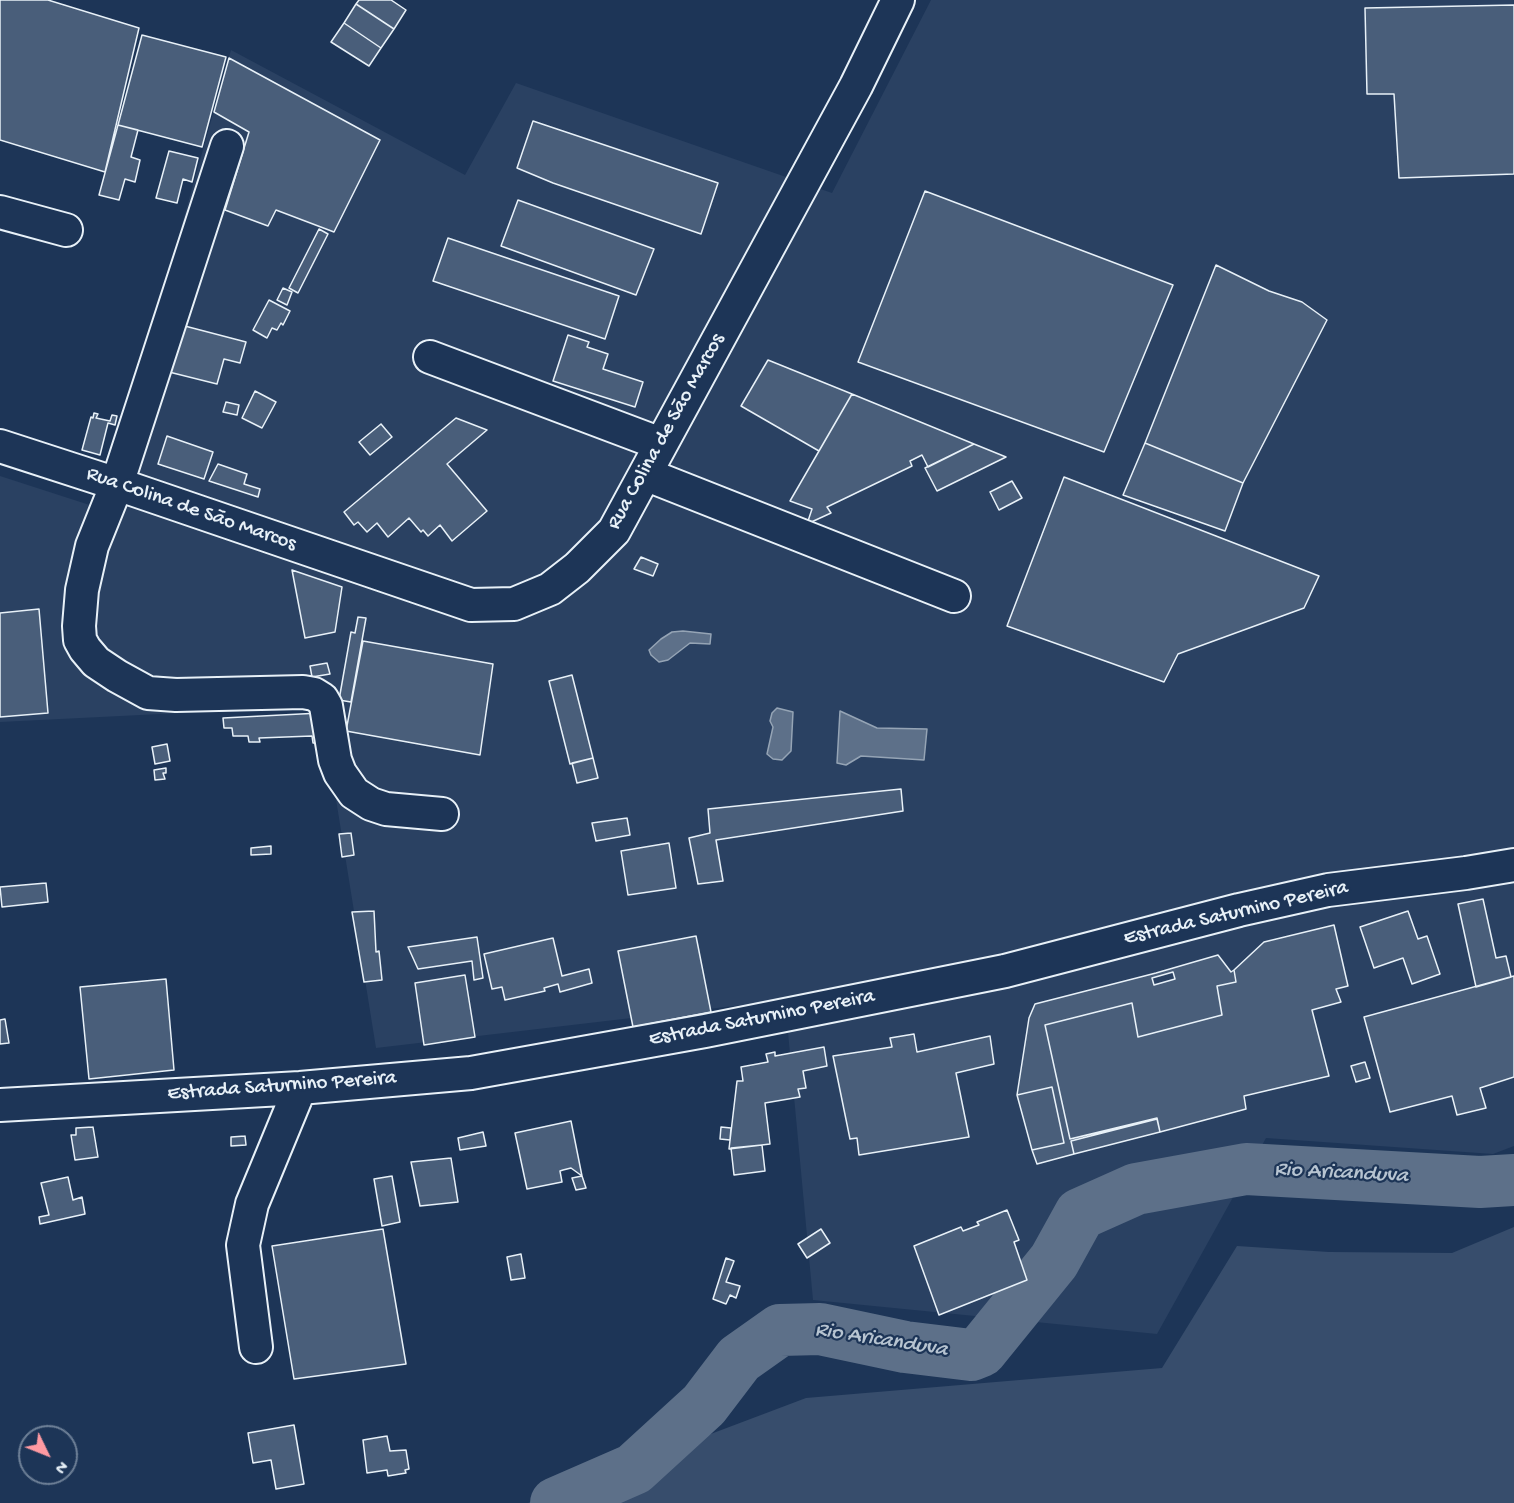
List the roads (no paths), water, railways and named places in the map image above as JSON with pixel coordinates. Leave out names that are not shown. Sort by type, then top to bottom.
[{"type":"street","name":"Rua Colina de São Marcos","points":[[0,446],[471,605],[514,604],[550,589],[577,568],[614,531],[856,86],[898,0]]},
{"type":"street","points":[[227,147],[117,484],[93,546],[82,590],[80,640],[96,662],[148,693],[176,695],[303,692],[314,694],[322,699],[326,706],[335,760],[340,773],[354,793],[371,804],[386,809],[442,814]]},
{"type":"street","points":[[0,212],[66,230]]},
{"type":"street","points":[[430,357],[662,444]]},
{"type":"street","points":[[645,474],[954,596]]},
{"type":"street","name":"Estrada Saturnino Pereira","points":[[0,1105],[300,1088],[471,1073],[705,1031],[1005,971],[1239,910],[1328,890],[1514,865]]},
{"type":"street","points":[[256,1347],[243,1245],[252,1204],[300,1088]]},
{"type":"waterway","name":"Rio Aricanduva","points":[[556,1503],[634,1469],[704,1405],[739,1359],[780,1330],[820,1329],[905,1347],[971,1355],[981,1351],[1054,1261],[1080,1214],[1136,1189],[1246,1169],[1480,1182],[1514,1180]]}]
